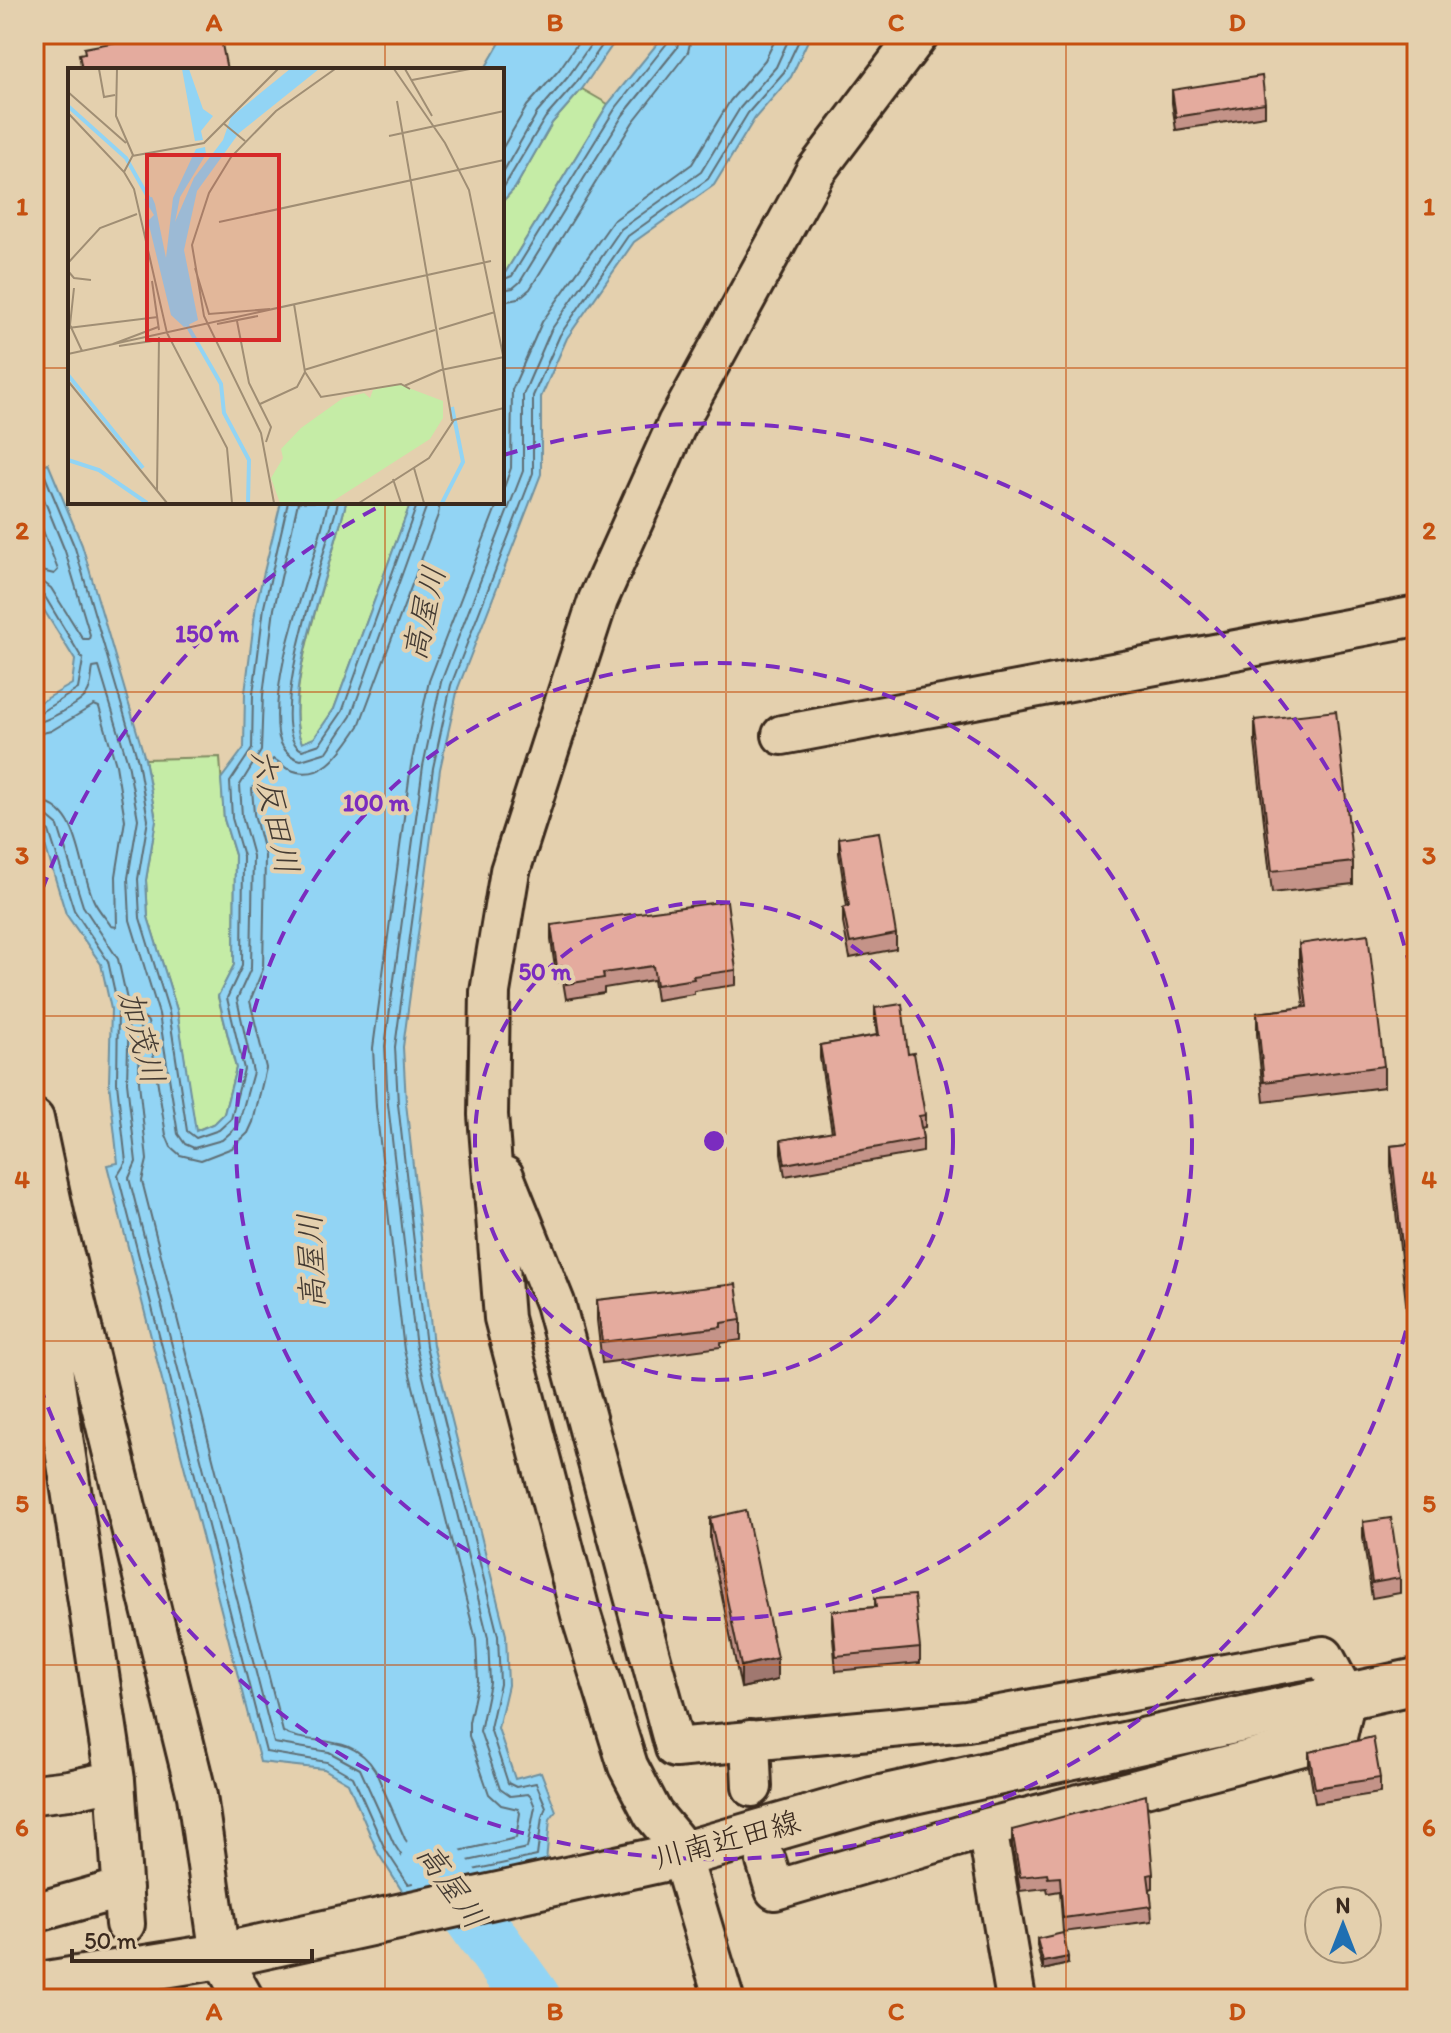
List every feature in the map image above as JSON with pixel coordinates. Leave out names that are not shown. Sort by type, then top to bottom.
[{"type":"main road","name":"川南近田線","points":[[34,1986],[239,1952],[663,1859],[872,1800],[1417,1681]]},
{"type":"street","points":[[724,1999],[663,1859],[674,1839],[653,1814],[628,1766],[577,1600],[504,1318],[488,1115],[490,992],[510,871],[598,600],[677,424],[815,172],[919,34]]},
{"type":"street","points":[[782,735],[1417,616]]},
{"type":"street","points":[[488,1115],[503,1123],[505,1177],[555,1303],[675,1748],[967,1721],[1324,1656],[1346,1697],[1337,1737],[987,1828],[775,1890],[766,1861]]},
{"type":"street","points":[[34,1119],[55,1218],[197,1796],[239,1952],[244,1999]]},
{"type":"street","points":[[34,1913],[124,1906],[115,1780],[55,1384],[40,1246],[55,1218]]},
{"type":"street","points":[[750,1740],[752,1787]]},
{"type":"street","points":[[34,1794],[115,1780]]},
{"type":"street","points":[[987,1828],[1016,1999]]},
{"type":"green space","points":[[582,89],[608,104],[504,275],[504,200],[515,188],[552,123]]},
{"type":"green space","points":[[346,504],[410,504],[334,709],[314,739],[302,743],[297,722],[303,661]]},
{"type":"green space","points":[[220,757],[224,819],[235,855],[234,965],[218,997],[236,1068],[224,1114],[215,1123],[195,1131],[177,1010],[148,917],[146,880],[156,820],[145,759]]},
{"type":"water","points":[[505,34],[620,34],[582,89],[552,123],[515,188],[504,200],[504,68],[485,68]]},
{"type":"water","points":[[665,34],[811,34],[791,77],[755,118],[714,185],[634,242],[567,338],[541,397],[541,474],[458,688],[440,769],[403,1047],[406,1103],[433,1345],[506,1635],[508,1685],[498,1728],[515,1779],[541,1772],[556,1811],[550,1819],[546,1862],[404,1894],[378,1853],[348,1783],[324,1769],[260,1762],[107,1165],[118,1163],[109,1083],[111,1009],[101,964],[66,914],[42,835],[34,829],[34,706],[72,684],[75,660],[34,594],[34,467],[48,463],[82,545],[145,759],[156,820],[146,880],[148,917],[177,1010],[196,1131],[215,1123],[224,1114],[236,1068],[218,996],[234,965],[235,855],[224,819],[221,779],[244,748],[245,693],[256,605],[281,504],[346,504],[302,661],[297,722],[302,743],[314,738],[334,709],[410,504],[504,504],[504,275],[608,104]]},
{"type":"building","points":[[158,34],[220,34],[227,68],[82,68],[79,54],[85,53],[84,48]]},
{"type":"building","points":[[1262,76],[1265,103],[1176,117],[1172,90]]},
{"type":"building","points":[[1336,711],[1353,862],[1272,871],[1255,720]]},
{"type":"building","points":[[879,832],[896,934],[850,943],[843,908],[849,906],[839,838]]},
{"type":"building","points":[[727,901],[736,970],[656,985],[653,966],[603,973],[604,978],[566,984],[563,966],[557,967],[551,925]]},
{"type":"building","points":[[1368,934],[1384,1066],[1264,1082],[1257,1013],[1307,1007],[1299,944]]},
{"type":"building","points":[[902,1004],[908,1054],[914,1053],[925,1115],[919,1116],[923,1139],[785,1164],[781,1140],[834,1131],[820,1045],[879,1035],[875,1008]]},
{"type":"building","points":[[1417,1143],[1417,1307],[1409,1308],[1391,1146]]},
{"type":"building","points":[[736,1284],[741,1320],[721,1323],[721,1327],[602,1342],[597,1300]]},
{"type":"building","points":[[746,1510],[777,1658],[741,1666],[710,1518]]},
{"type":"building","points":[[1391,1518],[1400,1578],[1372,1583],[1363,1522]]},
{"type":"building","points":[[914,1595],[920,1648],[836,1656],[832,1611],[876,1607],[875,1598]]},
{"type":"building","points":[[1373,1737],[1380,1778],[1315,1788],[1309,1752]]},
{"type":"building","points":[[1146,1795],[1153,1874],[1148,1875],[1152,1906],[1063,1918],[1060,1877],[1048,1878],[1047,1874],[1020,1877],[1012,1830]]},
{"type":"building","points":[[1063,1933],[1068,1957],[1043,1962],[1037,1939]]},
{"type":"waterway","name":"高屋川","points":[[431,1858],[532,1999]]},
{"type":"water label","name":"六反田川","points":[[275,811]]},
{"type":"water label","name":"加茂川","points":[[142,1037]]}]
